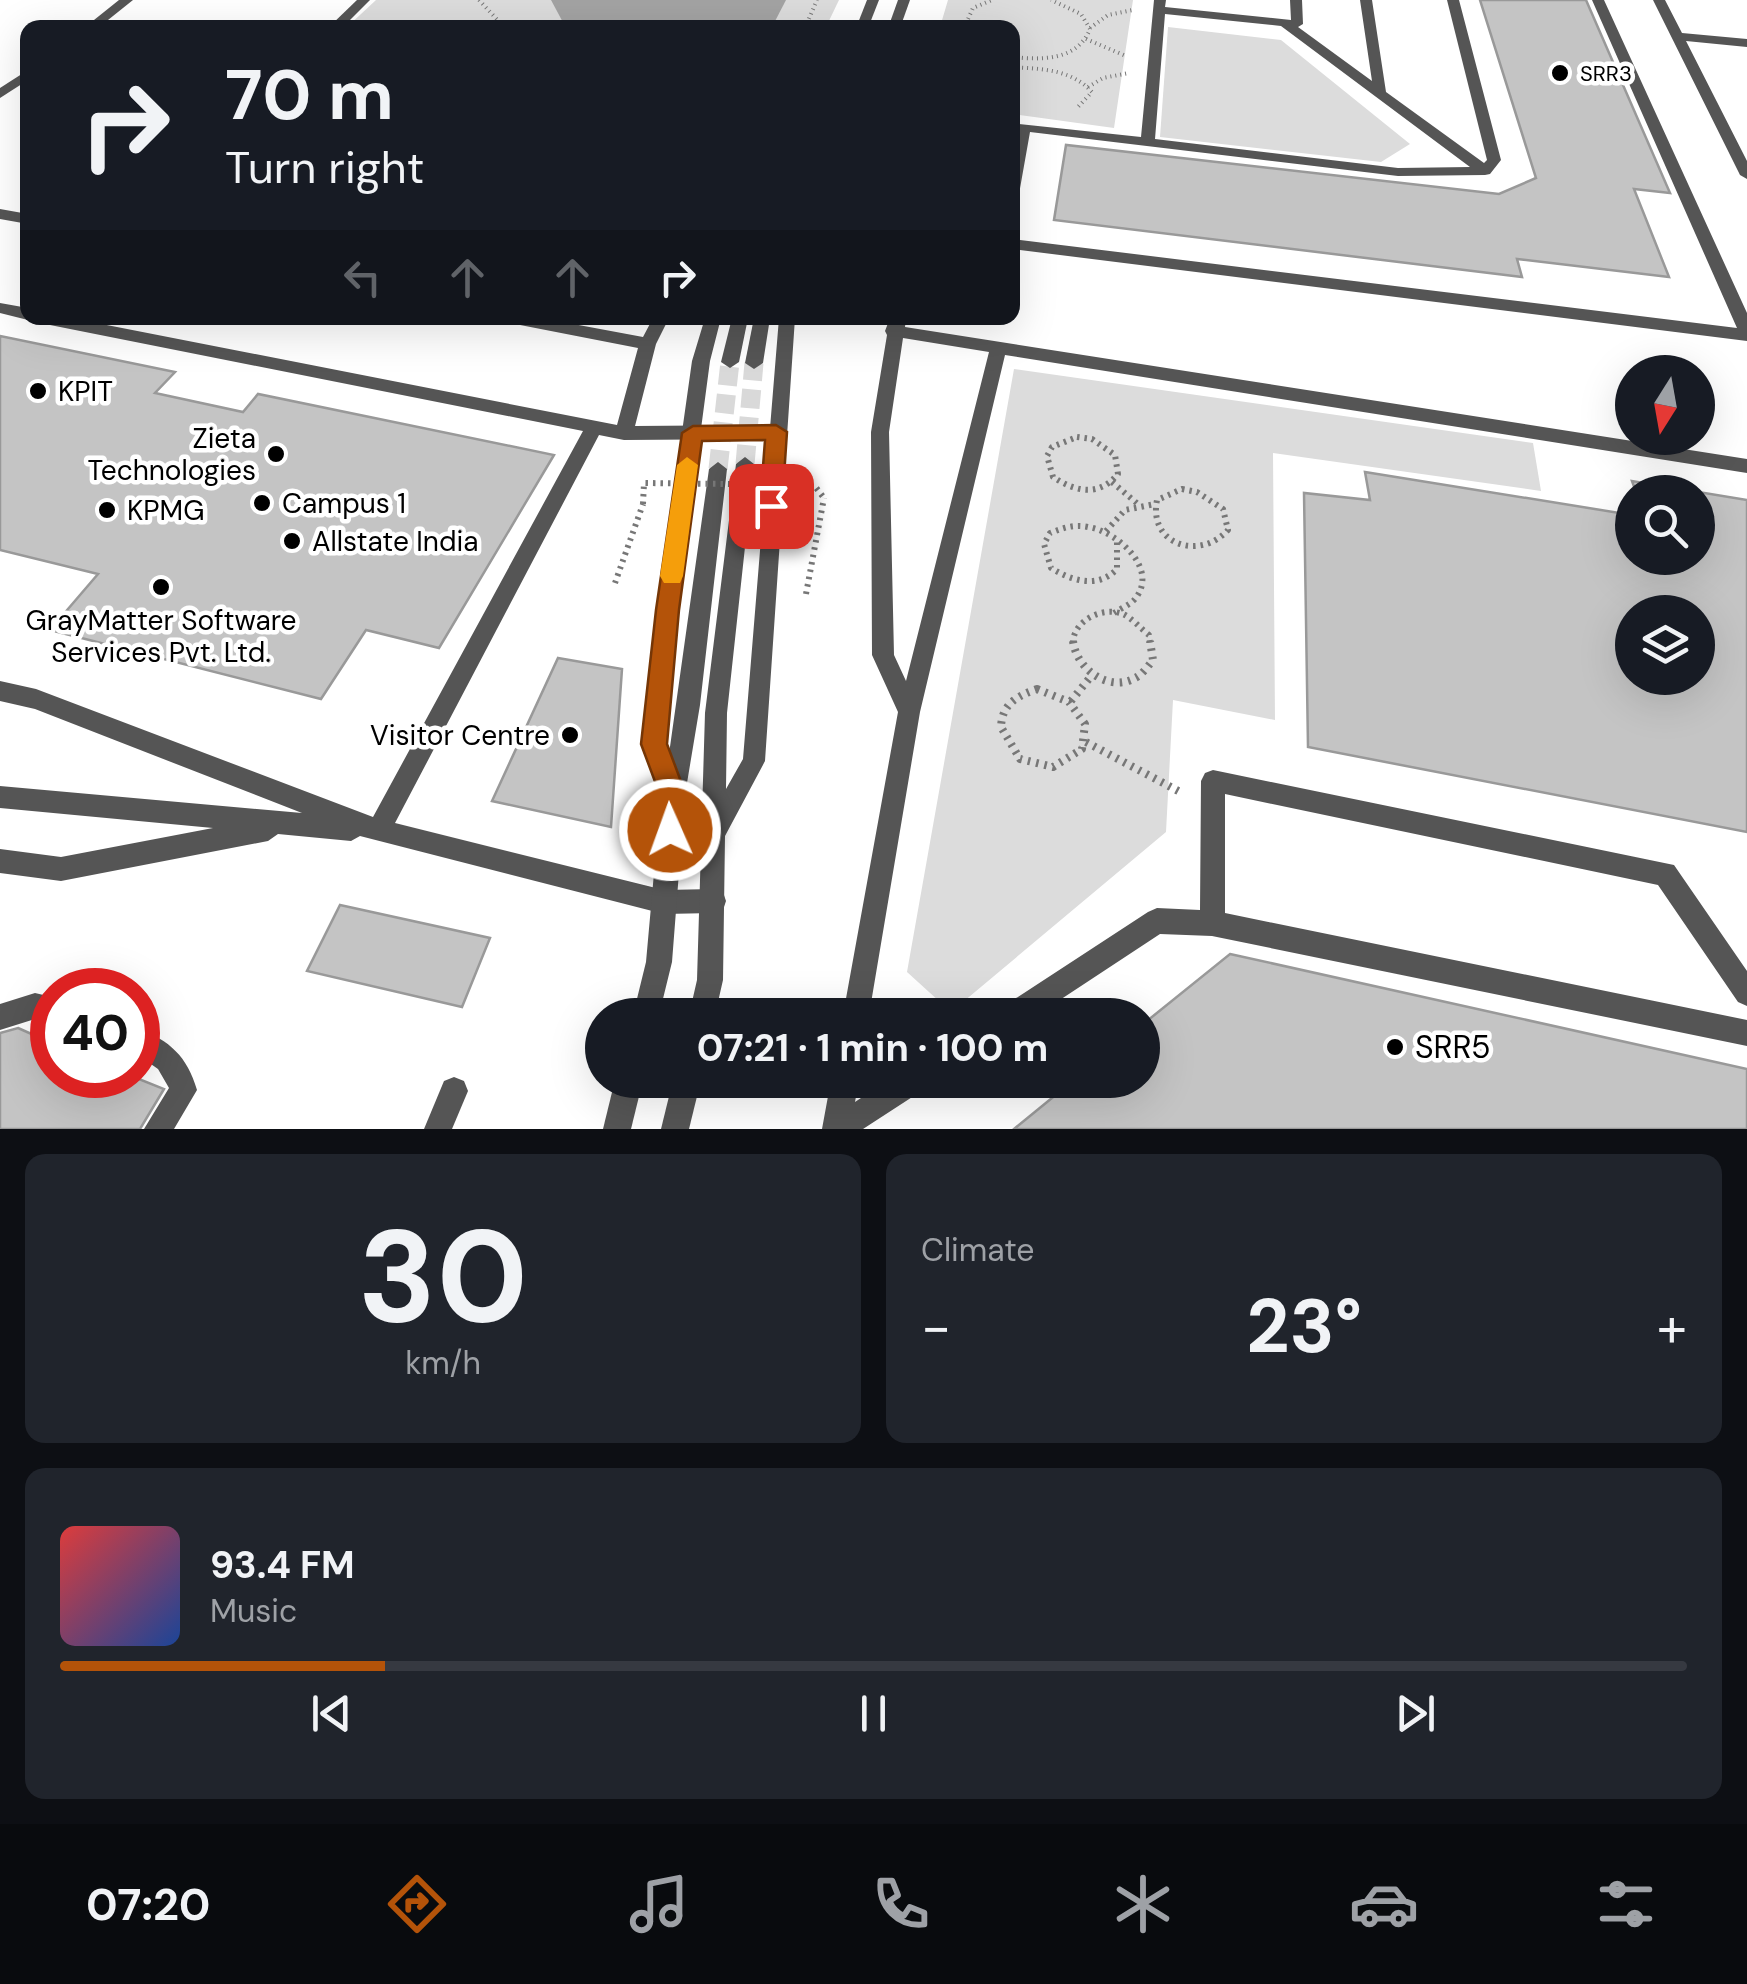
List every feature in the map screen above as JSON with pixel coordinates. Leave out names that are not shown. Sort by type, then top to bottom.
[{"type":"street","points":[[101,20],[127,0]]},
{"type":"street","points":[[343,20],[364,0]]},
{"type":"street","points":[[1148,142],[1160,5],[1297,24],[1296,0]]},
{"type":"street","points":[[1366,0],[1380,94]]},
{"type":"street","points":[[1453,0],[1494,160],[1486,171]]},
{"type":"street","points":[[1598,0],[1747,333]]},
{"type":"street","points":[[1659,0],[1747,175]]},
{"type":"street","points":[[1283,22],[1486,171]]},
{"type":"street","points":[[1678,36],[1747,43]]},
{"type":"street","points":[[1020,149],[1024,126],[1398,172],[1486,171]]},
{"type":"street","points":[[1020,245],[1747,333]]},
{"type":"street","points":[[80,325],[624,434],[776,432]]},
{"type":"street","points":[[551,325],[648,344]]},
{"type":"street","points":[[624,434],[648,344],[658,325]]},
{"type":"street","points":[[673,795],[654,744],[667,610],[701,361],[711,325]]},
{"type":"street","points":[[730,362],[738,325]]},
{"type":"street","points":[[754,363],[761,325]]},
{"type":"street","points":[[715,831],[754,761],[785,325]]},
{"type":"street","points":[[895,325],[880,432],[883,655],[909,712]]},
{"type":"street","points":[[899,325],[998,349],[1747,466]]},
{"type":"street","points":[[859,998],[909,712],[998,349]]},
{"type":"street","points":[[378,831],[594,428]]},
{"type":"street","points":[[706,998],[714,900],[716,713],[745,464]]},
{"type":"street","points":[[650,998],[659,962],[673,795],[689,705],[718,469]]},
{"type":"street","points":[[0,691],[36,699],[378,831],[664,902],[714,900]]},
{"type":"street","points":[[1212,924],[1213,781],[1665,874],[1747,993]]},
{"type":"street","points":[[0,797],[378,831]]},
{"type":"street","points":[[0,861],[62,869],[295,824]]},
{"type":"street","points":[[1039,998],[1157,921],[1212,924],[1747,1033]]},
{"type":"street","points":[[0,1017],[30,1008]]},
{"type":"street","points":[[158,1129],[182,1090],[178,1068],[160,1052]]},
{"type":"street","points":[[438,1129],[454,1091]]},
{"type":"street","points":[[616,1129],[624,1098]]},
{"type":"street","points":[[675,1129],[683,1098]]},
{"type":"street","points":[[837,1129],[842,1098]]},
{"type":"street","points":[[837,1129],[885,1098]]},
{"type":"path","points":[[479,0],[498,20]]},
{"type":"path","points":[[968,20],[973,8],[992,0]]},
{"type":"path","points":[[1051,0],[1081,14],[1090,29]]},
{"type":"path","points":[[1020,57],[1062,55],[1086,39],[1100,19],[1160,5]]},
{"type":"path","points":[[1086,39],[1112,52],[1156,60]]},
{"type":"path","points":[[1020,68],[1058,72],[1086,84],[1092,92],[1090,98],[1066,112]]},
{"type":"path","points":[[1092,439],[1115,455],[1118,474],[1112,482],[1091,491],[1064,485],[1053,478],[1047,456],[1063,440],[1092,439]]},
{"type":"path","points":[[1112,482],[1139,505]]},
{"type":"path","points":[[615,583],[643,504],[644,483],[814,485],[824,498],[806,594]]},
{"type":"path","points":[[1106,531],[1113,519],[1139,505],[1155,504],[1168,492],[1197,492],[1223,509],[1228,530],[1223,538],[1201,548],[1172,542],[1154,522],[1155,504]]},
{"type":"path","points":[[1114,613],[1137,622],[1149,635],[1152,660],[1136,678],[1122,682],[1092,675],[1079,664],[1072,636],[1077,624],[1089,616],[1114,613],[1136,601],[1144,579],[1136,558],[1106,531],[1076,522],[1050,533],[1044,544],[1051,568],[1077,583],[1104,580],[1120,564],[1117,542]]},
{"type":"path","points":[[1071,701],[1092,675]]},
{"type":"path","points":[[1055,692],[1071,701],[1082,714],[1086,742],[1068,763],[1037,766],[1020,759],[1001,732],[1001,716],[1008,703],[1021,693],[1055,692]]},
{"type":"path","points":[[1086,742],[1212,810]]},
{"type":"shaded area","points":[[376,0],[839,0],[829,20],[355,20]]},
{"type":"shaded area","points":[[551,0],[786,0],[776,20],[562,20]]},
{"type":"shaded area","points":[[948,0],[1133,0],[1114,128],[1020,115],[1020,20],[942,20]]},
{"type":"shaded area","points":[[1168,27],[1281,40],[1410,144],[1381,162],[1160,137]]},
{"type":"shaded area","points":[[1014,369],[1533,443],[1541,491],[1273,453],[1275,720],[1173,700],[1166,832],[968,998],[936,998],[907,972]]},
{"type":"building","name":"SRR3","points":[[1480,0],[1586,0],[1670,193],[1634,189],[1669,277],[1517,259],[1522,277],[1054,220],[1066,145],[1499,194],[1536,178]]},
{"type":"building","name":"Campus 1","points":[[0,336],[175,372],[155,393],[243,412],[258,394],[554,455],[439,648],[366,630],[321,699],[50,630],[98,574],[0,550]]},
{"type":"building","points":[[1365,472],[1615,512],[1615,575],[1715,575],[1715,495],[1747,500],[1747,832],[1308,747],[1304,493],[1370,500]]},
{"type":"building","name":"Visitor Centre","points":[[558,658],[622,669],[611,827],[492,801]]},
{"type":"building","points":[[340,905],[490,938],[462,1007],[307,971]]},
{"type":"building","name":"SRR5","points":[[1230,954],[1747,1069],[1747,1129],[1014,1129],[1052,1098],[1160,1098],[1160,1010]]},
{"type":"building","points":[[18,1028],[30,1033],[30,1098],[159,1098],[140,1129],[0,1129],[0,1033]]},
{"type":"tunnel","points":[[718,469],[730,362]]},
{"type":"tunnel","points":[[745,464],[754,363]]},
{"type":"slow traffic","points":[[672,576],[687,465]]},
{"type":"place","name":"SRR3","points":[[1560,73]]},
{"type":"place","name":"KPIT","points":[[38,391]]},
{"type":"place","name":"Zieta Technologies","points":[[276,454]]},
{"type":"place","name":"Campus 1","points":[[262,503]]},
{"type":"place","name":"KPMG","points":[[107,510]]},
{"type":"place","name":"Allstate India","points":[[292,541]]},
{"type":"place","name":"GrayMatter Software Services Pvt. Ltd.","points":[[161,587]]},
{"type":"place","name":"Visitor Centre","points":[[570,735]]},
{"type":"place","name":"SRR5","points":[[1395,1047]]},
{"type":"route","points":[[670,830],[673,795],[654,744],[667,610],[693,433],[776,432],[771,506]]}]
